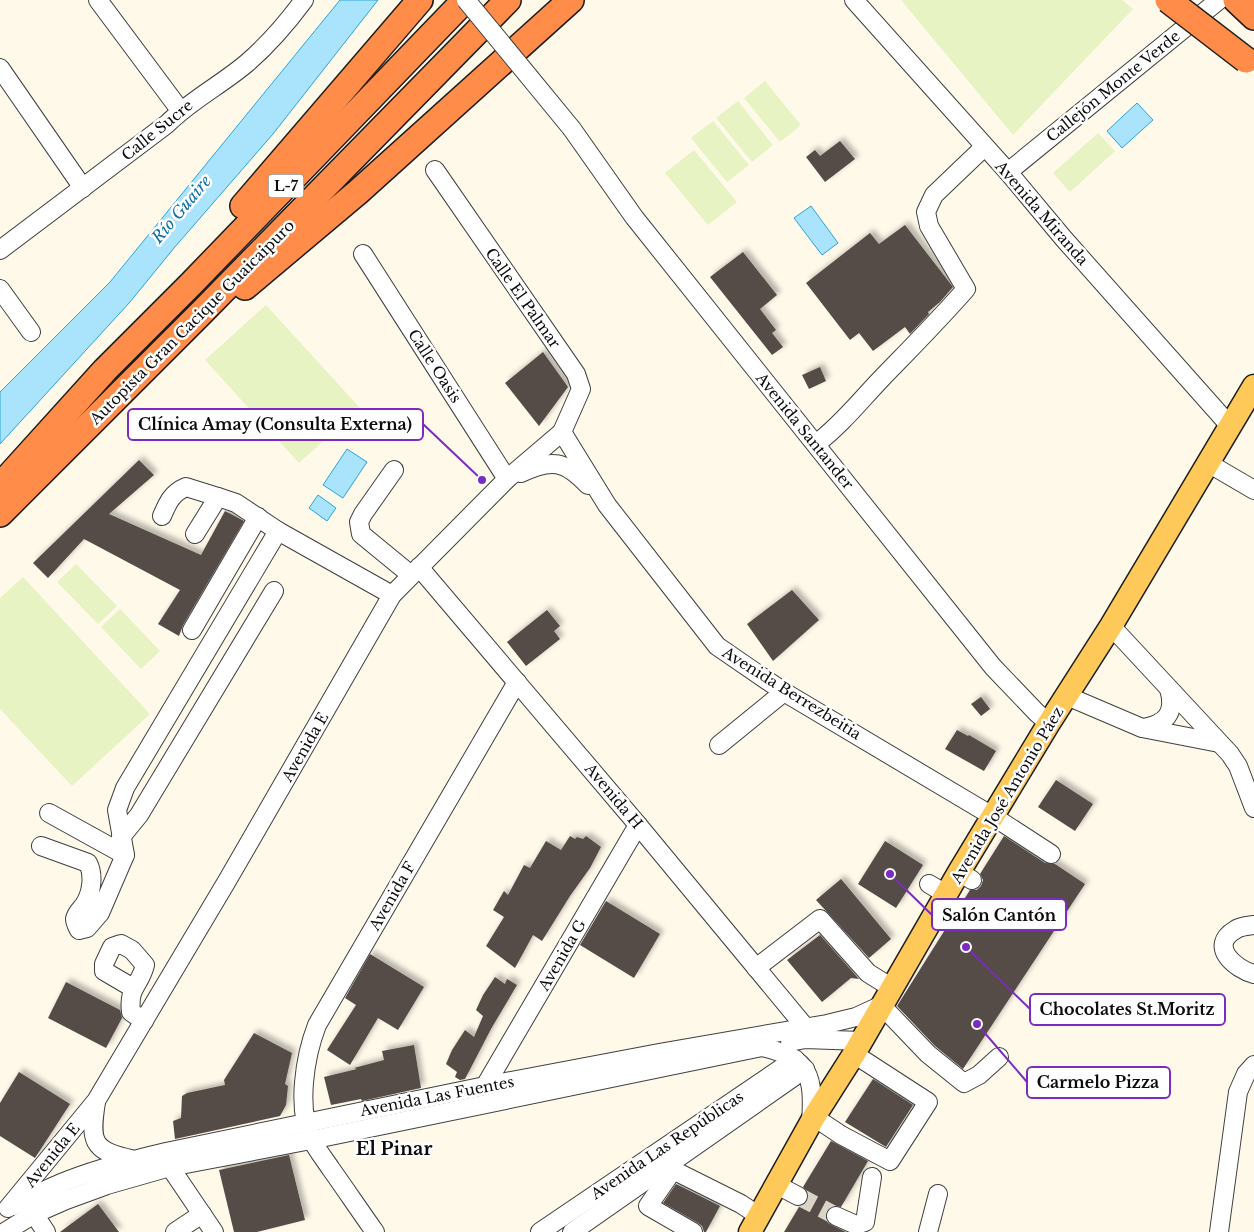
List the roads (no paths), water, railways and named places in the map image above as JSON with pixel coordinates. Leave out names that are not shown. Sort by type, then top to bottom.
[{"type":"highway","points":[[105,370],[133,328],[259,190],[410,9],[420,0]]},
{"type":"highway","name":"Autopista Gran Cacique Guaicaipuro","points":[[0,486],[105,370],[466,0]]},
{"type":"highway","name":"Autopista Gran Cacique Guaicaipuro","points":[[0,514],[202,312],[508,0]]},
{"type":"highway","points":[[202,312],[241,290],[269,268],[358,192],[571,0]]},
{"type":"highway","points":[[1168,0],[1250,63]]},
{"type":"highway","points":[[1180,0],[1250,63]]},
{"type":"highway","points":[[1236,0],[1254,17]]},
{"type":"main road","name":"Avenida José Antonio Páez","points":[[754,1224],[885,999],[937,889],[966,876],[994,817],[1049,723],[1111,626],[1253,388]]},
{"type":"street","points":[[98,0],[180,110]]},
{"type":"street","name":"Calle Sucre","points":[[0,250],[167,124],[180,110],[246,63],[280,32],[304,0]]},
{"type":"street","name":"Avenida Santander","points":[[466,0],[572,129],[634,217],[993,667],[1049,723]]},
{"type":"street","name":"Avenida Miranda","points":[[854,0],[1008,172],[1064,239],[1230,426]]},
{"type":"street","name":"Callejón Monte Verde","points":[[1008,172],[1218,0]]},
{"type":"street","points":[[0,68],[83,188]]},
{"type":"street","points":[[816,444],[835,429],[881,379],[938,322],[966,289],[929,226],[926,212],[934,194],[983,146]]},
{"type":"street","name":"Calle El Palmar","points":[[435,170],[576,374],[581,389],[562,432]]},
{"type":"street","name":"Calle Oasis","points":[[363,254],[507,479]]},
{"type":"street","points":[[4,294],[31,332]]},
{"type":"street","name":"Avenida E","points":[[4,1211],[96,1101],[227,881],[392,595],[507,479],[562,432]]},
{"type":"street","name":"Avenida Berrezbeitia","points":[[562,432],[608,505],[717,646],[784,692],[994,817],[1051,854]]},
{"type":"street","points":[[1208,463],[1254,490]]},
{"type":"street","name":"Avenida Berrezbeitia","points":[[507,479],[534,466],[557,464],[568,467],[577,474],[608,505]]},
{"type":"street","name":"Avenida H","points":[[394,470],[363,514],[359,522],[361,534],[415,571],[517,682],[806,1028]]},
{"type":"street","points":[[162,516],[169,499],[177,491],[186,487],[236,503],[278,530],[392,595]]},
{"type":"street","points":[[195,534],[218,497]]},
{"type":"street","points":[[192,630],[258,517]]},
{"type":"street","points":[[41,846],[88,862],[93,871],[90,891],[86,903],[75,918],[76,925],[80,930],[87,928],[100,913],[125,855],[117,810],[125,788],[278,530]]},
{"type":"street","points":[[121,836],[139,815],[274,591]]},
{"type":"street","points":[[1111,626],[1230,754],[1238,766],[1254,805]]},
{"type":"street","name":"Avenida F","points":[[375,1232],[312,1140],[306,1123],[304,1073],[311,1042],[317,1025],[517,682]]},
{"type":"street","points":[[1142,728],[1156,726],[1168,717],[1172,698],[1169,689]]},
{"type":"street","points":[[719,745],[784,692]]},
{"type":"street","points":[[1067,696],[1142,728],[1220,743]]},
{"type":"street","points":[[49,813],[125,855]]},
{"type":"street","name":"Avenida G","points":[[486,1086],[638,825]]},
{"type":"street","points":[[756,968],[820,919],[868,973],[885,999],[928,1054],[964,1082],[979,1075],[999,1057]]},
{"type":"street","points":[[1254,925],[1240,927],[1233,931],[1226,939],[1223,948],[1228,959],[1236,966],[1254,974]]},
{"type":"street","points":[[133,988],[130,1000],[131,1012],[144,1021]]},
{"type":"street","name":"Avenida Las Fuentes","points":[[5,1232],[34,1214],[168,1160],[306,1123],[659,1053],[806,1028],[856,1017],[885,999]]},
{"type":"street","name":"Avenida Las Fuentes","points":[[4,1211],[71,1179],[134,1160],[168,1160],[312,1140],[806,1039],[858,1048]]},
{"type":"street","points":[[762,1047],[777,1050],[800,1064],[812,1092],[813,1121],[890,1160],[928,1102],[858,1048]]},
{"type":"street","name":"Avenida Las Repúblicas","points":[[540,1232],[800,1064]]},
{"type":"street","name":"Avenida Las Repúblicas","points":[[572,1232],[800,1064]]},
{"type":"street","points":[[1219,1232],[1238,1092],[1246,1074],[1254,1065]]},
{"type":"street","points":[[486,1086],[489,1104]]},
{"type":"street","name":"Avenida E","points":[[96,1101],[93,1123],[96,1142],[102,1151],[114,1156],[134,1160]]},
{"type":"street","points":[[168,1160],[214,1232]]},
{"type":"street","points":[[693,1232],[648,1206],[673,1170],[741,1204],[754,1224]]},
{"type":"street","points":[[836,1216],[856,1225],[865,1222],[872,1177]]},
{"type":"street","points":[[777,1185],[798,1196]]},
{"type":"street","points":[[928,1232],[938,1194]]},
{"type":"street","points":[[34,1214],[46,1232]]},
{"type":"street","points":[[175,1232],[202,1214]]},
{"type":"water","name":"Río Guaire","points":[[340,0],[378,0],[273,134],[130,302],[0,444],[0,392],[110,282]]},
{"type":"water","points":[[1137,103],[1153,120],[1122,148],[1107,131]]},
{"type":"water","points":[[811,206],[838,243],[822,255],[794,218]]},
{"type":"water","points":[[347,449],[367,462],[343,498],[323,485]]},
{"type":"water","points":[[318,495],[336,508],[327,521],[309,508]]},
{"type":"tunnel","points":[[798,1196],[836,1216]]},
{"type":"place","name":"Clínica Amay (Consulta Externa)","points":[[482,480]]},
{"type":"place","name":"Salón Cantón","points":[[890,874]]},
{"type":"place","name":"Chocolates St.Moritz","points":[[966,947]]},
{"type":"place","name":"Carmelo Pizza","points":[[977,1024]]},
{"type":"district","name":"El Pinar","points":[[394,1149]]}]
